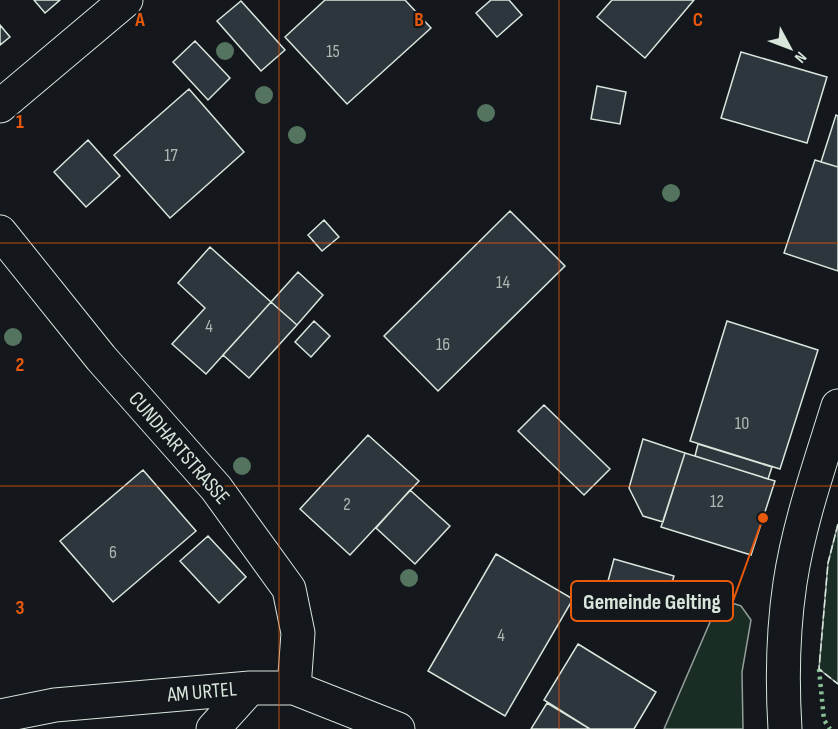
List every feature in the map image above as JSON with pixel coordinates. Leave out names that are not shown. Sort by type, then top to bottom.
[{"type":"street","points":[[0,106],[126,0]]},
{"type":"street","name":"CUNDHARTSTRASSE","points":[[0,232],[100,358],[216,488],[289,589],[298,633],[294,688]]},
{"type":"street","points":[[785,729],[784,648],[790,582],[807,508],[838,406]]},
{"type":"street","points":[[213,729],[250,688]]},
{"type":"street","name":"AM URTEL","points":[[0,716],[55,705],[250,688],[294,688],[398,729]]},
{"type":"green space","points":[[838,524],[838,684],[819,669],[828,563]]},
{"type":"green space","points":[[720,599],[741,606],[751,620],[742,672],[743,729],[664,729]]},
{"type":"building","points":[[34,0],[60,0],[45,13]]},
{"type":"building","points":[[325,0],[405,0],[431,28],[347,104],[285,37]]},
{"type":"building","points":[[491,0],[509,0],[522,15],[497,37],[476,13]]},
{"type":"building","points":[[612,0],[694,0],[645,58],[597,17]]},
{"type":"building","points":[[241,1],[285,50],[261,71],[217,21]]},
{"type":"building","points":[[0,25],[10,37],[0,45]]},
{"type":"building","points":[[195,41],[230,78],[208,100],[173,62]]},
{"type":"building","points":[[741,52],[827,77],[807,143],[721,118]]},
{"type":"building","points":[[597,86],[626,92],[620,124],[591,119]]},
{"type":"building","points":[[189,89],[244,152],[170,218],[114,155]]},
{"type":"building","points":[[836,115],[838,116],[838,167],[821,162]]},
{"type":"building","points":[[88,140],[120,176],[86,207],[54,172]]},
{"type":"building","points":[[815,160],[838,167],[838,271],[784,253]]},
{"type":"building","points":[[510,211],[565,266],[438,391],[384,336]]},
{"type":"building","points":[[324,220],[339,237],[322,251],[308,235]]},
{"type":"building","points":[[210,247],[271,302],[206,374],[172,344],[205,308],[178,283]]},
{"type":"building","points":[[298,272],[323,295],[297,325],[271,302]]},
{"type":"building","points":[[271,302],[297,325],[249,378],[223,355]]},
{"type":"building","points":[[314,321],[330,336],[311,357],[295,342]]},
{"type":"building","points":[[727,321],[818,350],[780,469],[690,441]]},
{"type":"building","points":[[544,405],[610,469],[584,495],[518,431]]},
{"type":"building","points":[[368,435],[419,481],[350,555],[300,509]]},
{"type":"building","points":[[643,439],[685,453],[663,522],[643,516],[629,488]]},
{"type":"building","points":[[698,444],[772,467],[768,479],[695,456]]},
{"type":"building","points":[[685,453],[775,481],[751,555],[661,527]]},
{"type":"building","points":[[143,470],[196,531],[113,602],[60,541]]},
{"type":"building","points":[[410,490],[450,526],[415,564],[376,528]]},
{"type":"building","points":[[208,536],[246,577],[219,603],[180,561]]},
{"type":"building","points":[[496,554],[573,599],[505,716],[428,671]]},
{"type":"building","points":[[614,559],[674,576],[664,610],[605,592]]},
{"type":"building","points":[[578,644],[656,692],[634,729],[590,729],[544,700]]},
{"type":"building","points":[[547,703],[590,729],[531,729]]},
{"type":"hedge","points":[[819,669],[824,720],[830,729]]},
{"type":"fence","points":[[838,524],[828,563],[819,669],[838,684]]},
{"type":"place","name":"Gemeinde Gelting","points":[[763,518]]}]
